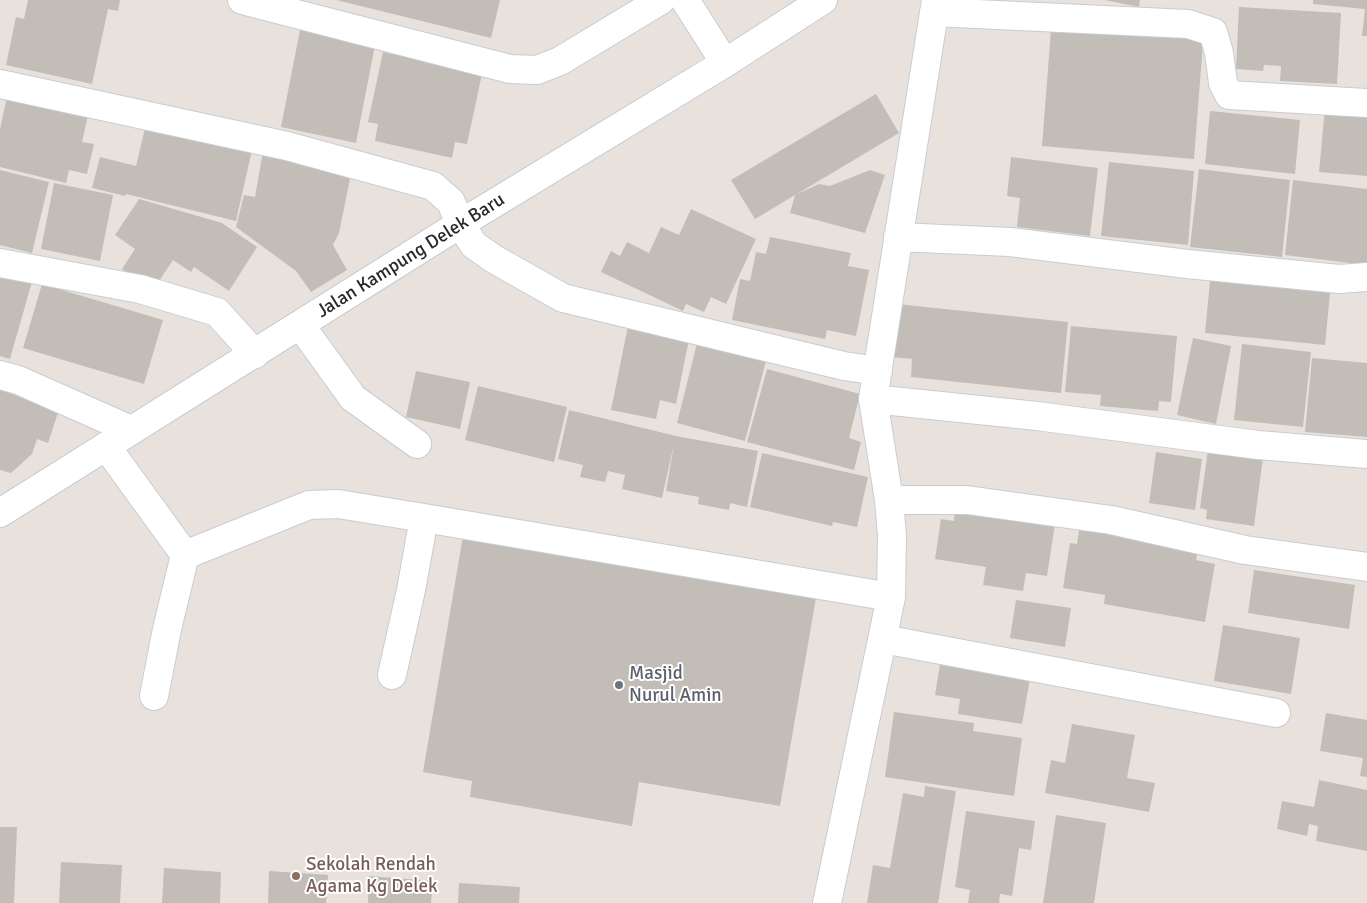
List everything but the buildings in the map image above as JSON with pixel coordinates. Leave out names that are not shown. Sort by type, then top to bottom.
[{"type":"street","points":[[242,0],[510,69],[537,70],[560,61],[661,0]]},
{"type":"street","points":[[685,0],[725,63]]},
{"type":"street","name":"Jalan Kampung Delek Baru","points":[[0,513],[301,326],[460,224],[725,63],[823,0]]},
{"type":"street","points":[[827,903],[891,597],[892,536],[889,500],[873,399],[935,6],[1188,24],[1213,32],[1219,53],[1223,83],[1229,96],[1367,103]]},
{"type":"street","points":[[0,84],[287,146],[433,186],[451,202],[460,224],[474,244],[494,259],[563,298],[844,366],[878,370]]},
{"type":"street","points":[[898,237],[1010,242],[1216,267],[1339,279],[1367,278]]},
{"type":"street","points":[[0,263],[140,289],[217,312],[255,354]]},
{"type":"street","points":[[301,326],[353,398],[416,444]]},
{"type":"street","points":[[0,374],[18,380],[131,430]]},
{"type":"street","points":[[873,399],[1037,416],[1258,445],[1367,454]]},
{"type":"street","points":[[106,446],[185,555]]},
{"type":"street","points":[[889,500],[967,500],[1111,520],[1245,550],[1366,566]]},
{"type":"street","points":[[185,555],[309,505],[338,504],[891,597]]},
{"type":"street","points":[[392,675],[411,590],[424,518]]},
{"type":"street","points":[[154,696],[166,629],[185,555]]},
{"type":"street","points":[[883,639],[1276,713]]},
{"type":"place","name":"Masjid Nurul Amin","points":[[619,685]]},
{"type":"place","name":"Sekolah Rendah Agama Kg Delek","points":[[296,876]]}]
